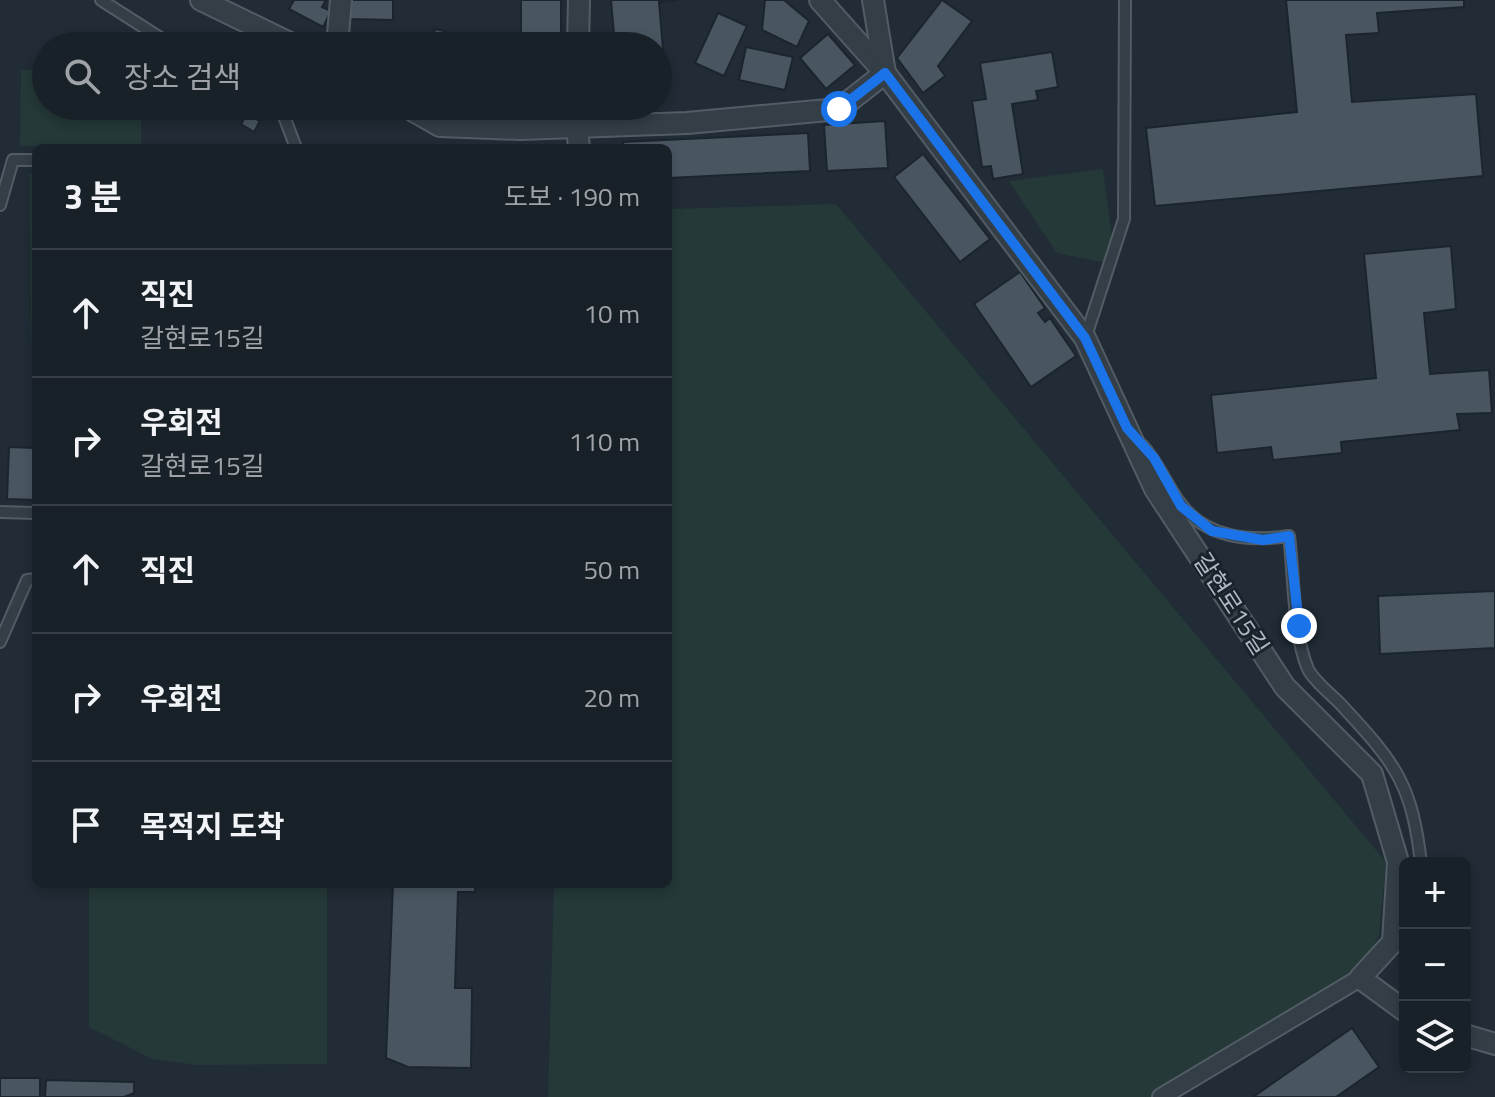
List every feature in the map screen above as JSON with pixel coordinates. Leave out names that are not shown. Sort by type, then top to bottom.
[{"type":"street","points":[[201,0],[267,32]]},
{"type":"street","points":[[338,32],[341,0]]},
{"type":"street","points":[[578,32],[579,0]]},
{"type":"street","name":"갈현로15길","points":[[820,0],[885,73],[1085,338],[1155,489],[1285,687],[1372,774],[1398,862],[1393,942],[1360,978]]},
{"type":"street","points":[[430,120],[440,126],[578,138],[687,123],[839,109],[885,73],[873,0]]},
{"type":"street","points":[[1161,1097],[1360,978],[1399,1007]]},
{"type":"street","points":[[1471,1037],[1495,1044]]},
{"type":"lane","points":[[101,0],[151,32]]},
{"type":"lane","points":[[1085,338],[1124,219],[1125,0]]},
{"type":"lane","points":[[285,120],[294,144]]},
{"type":"lane","points":[[0,205],[13,160],[32,160]]},
{"type":"lane","points":[[1127,428],[1154,458],[1181,506],[1212,531],[1263,540],[1289,536],[1303,651],[1309,672],[1379,745],[1400,777],[1412,802],[1420,857]]},
{"type":"lane","points":[[0,512],[32,513]]},
{"type":"lane","points":[[0,642],[27,580],[32,579]]},
{"type":"green space","points":[[21,70],[32,70],[32,120],[141,120],[141,144],[20,146]]},
{"type":"green space","points":[[1103,169],[1116,265],[1057,253],[1009,181]]},
{"type":"green space","points":[[29,174],[32,174],[32,373]]},
{"type":"green space","points":[[836,204],[1386,862],[1379,935],[1360,978],[1161,1097],[548,1097],[554,888],[672,888],[672,209]]},
{"type":"green space","points":[[89,888],[327,888],[327,1064],[197,1065],[152,1059],[89,1027]]},
{"type":"building","points":[[294,0],[326,0],[322,7],[331,11],[323,27],[289,9]]},
{"type":"building","points":[[350,0],[393,0],[393,20],[350,19]]},
{"type":"building","points":[[521,0],[561,0],[561,32],[521,32]]},
{"type":"building","points":[[611,0],[678,0],[659,2],[662,32],[614,32]]},
{"type":"building","points":[[765,0],[784,0],[809,21],[797,47],[762,30]]},
{"type":"building","points":[[942,0],[972,21],[938,66],[945,76],[923,93],[897,58]]},
{"type":"building","points":[[1286,0],[1464,0],[1464,7],[1377,13],[1379,33],[1346,35],[1352,102],[1476,94],[1483,176],[1155,206],[1146,128],[1297,112]]},
{"type":"building","points":[[718,13],[747,26],[724,76],[695,63]]},
{"type":"building","points":[[828,34],[855,65],[826,89],[800,58]]},
{"type":"building","points":[[746,47],[793,57],[785,90],[739,80]]},
{"type":"building","points":[[1052,52],[1058,87],[1036,91],[1038,100],[1012,104],[1023,174],[993,179],[991,166],[982,167],[972,101],[986,99],[980,63]]},
{"type":"building","points":[[243,120],[260,121],[254,132],[241,124]]},
{"type":"building","points":[[885,121],[888,168],[827,171],[824,125]]},
{"type":"building","points":[[808,133],[810,171],[672,178],[672,144],[623,142]]},
{"type":"building","points":[[923,154],[990,239],[960,262],[894,177]]},
{"type":"building","points":[[1451,246],[1456,309],[1424,313],[1430,374],[1489,370],[1492,413],[1457,414],[1460,430],[1341,442],[1342,453],[1273,460],[1271,447],[1217,453],[1211,395],[1376,378],[1364,254]]},
{"type":"building","points":[[1020,272],[1045,308],[1038,313],[1045,322],[1050,318],[1076,356],[1031,387],[974,304]]},
{"type":"building","points":[[9,447],[32,448],[32,500],[7,499]]},
{"type":"building","points":[[1495,591],[1495,648],[1380,654],[1378,596]]},
{"type":"building","points":[[393,888],[475,888],[475,892],[458,892],[455,988],[472,988],[471,1068],[408,1067],[386,1058]]},
{"type":"building","points":[[1352,1028],[1379,1067],[1336,1097],[1253,1097]]},
{"type":"building","points":[[0,1078],[40,1078],[40,1097],[0,1097]]},
{"type":"building","points":[[46,1080],[134,1082],[134,1093],[124,1097],[45,1097]]},
{"type":"route","points":[[839,109],[885,73],[1085,338],[1127,428],[1154,458],[1181,506],[1212,531],[1263,540],[1289,536],[1299,626]]}]
